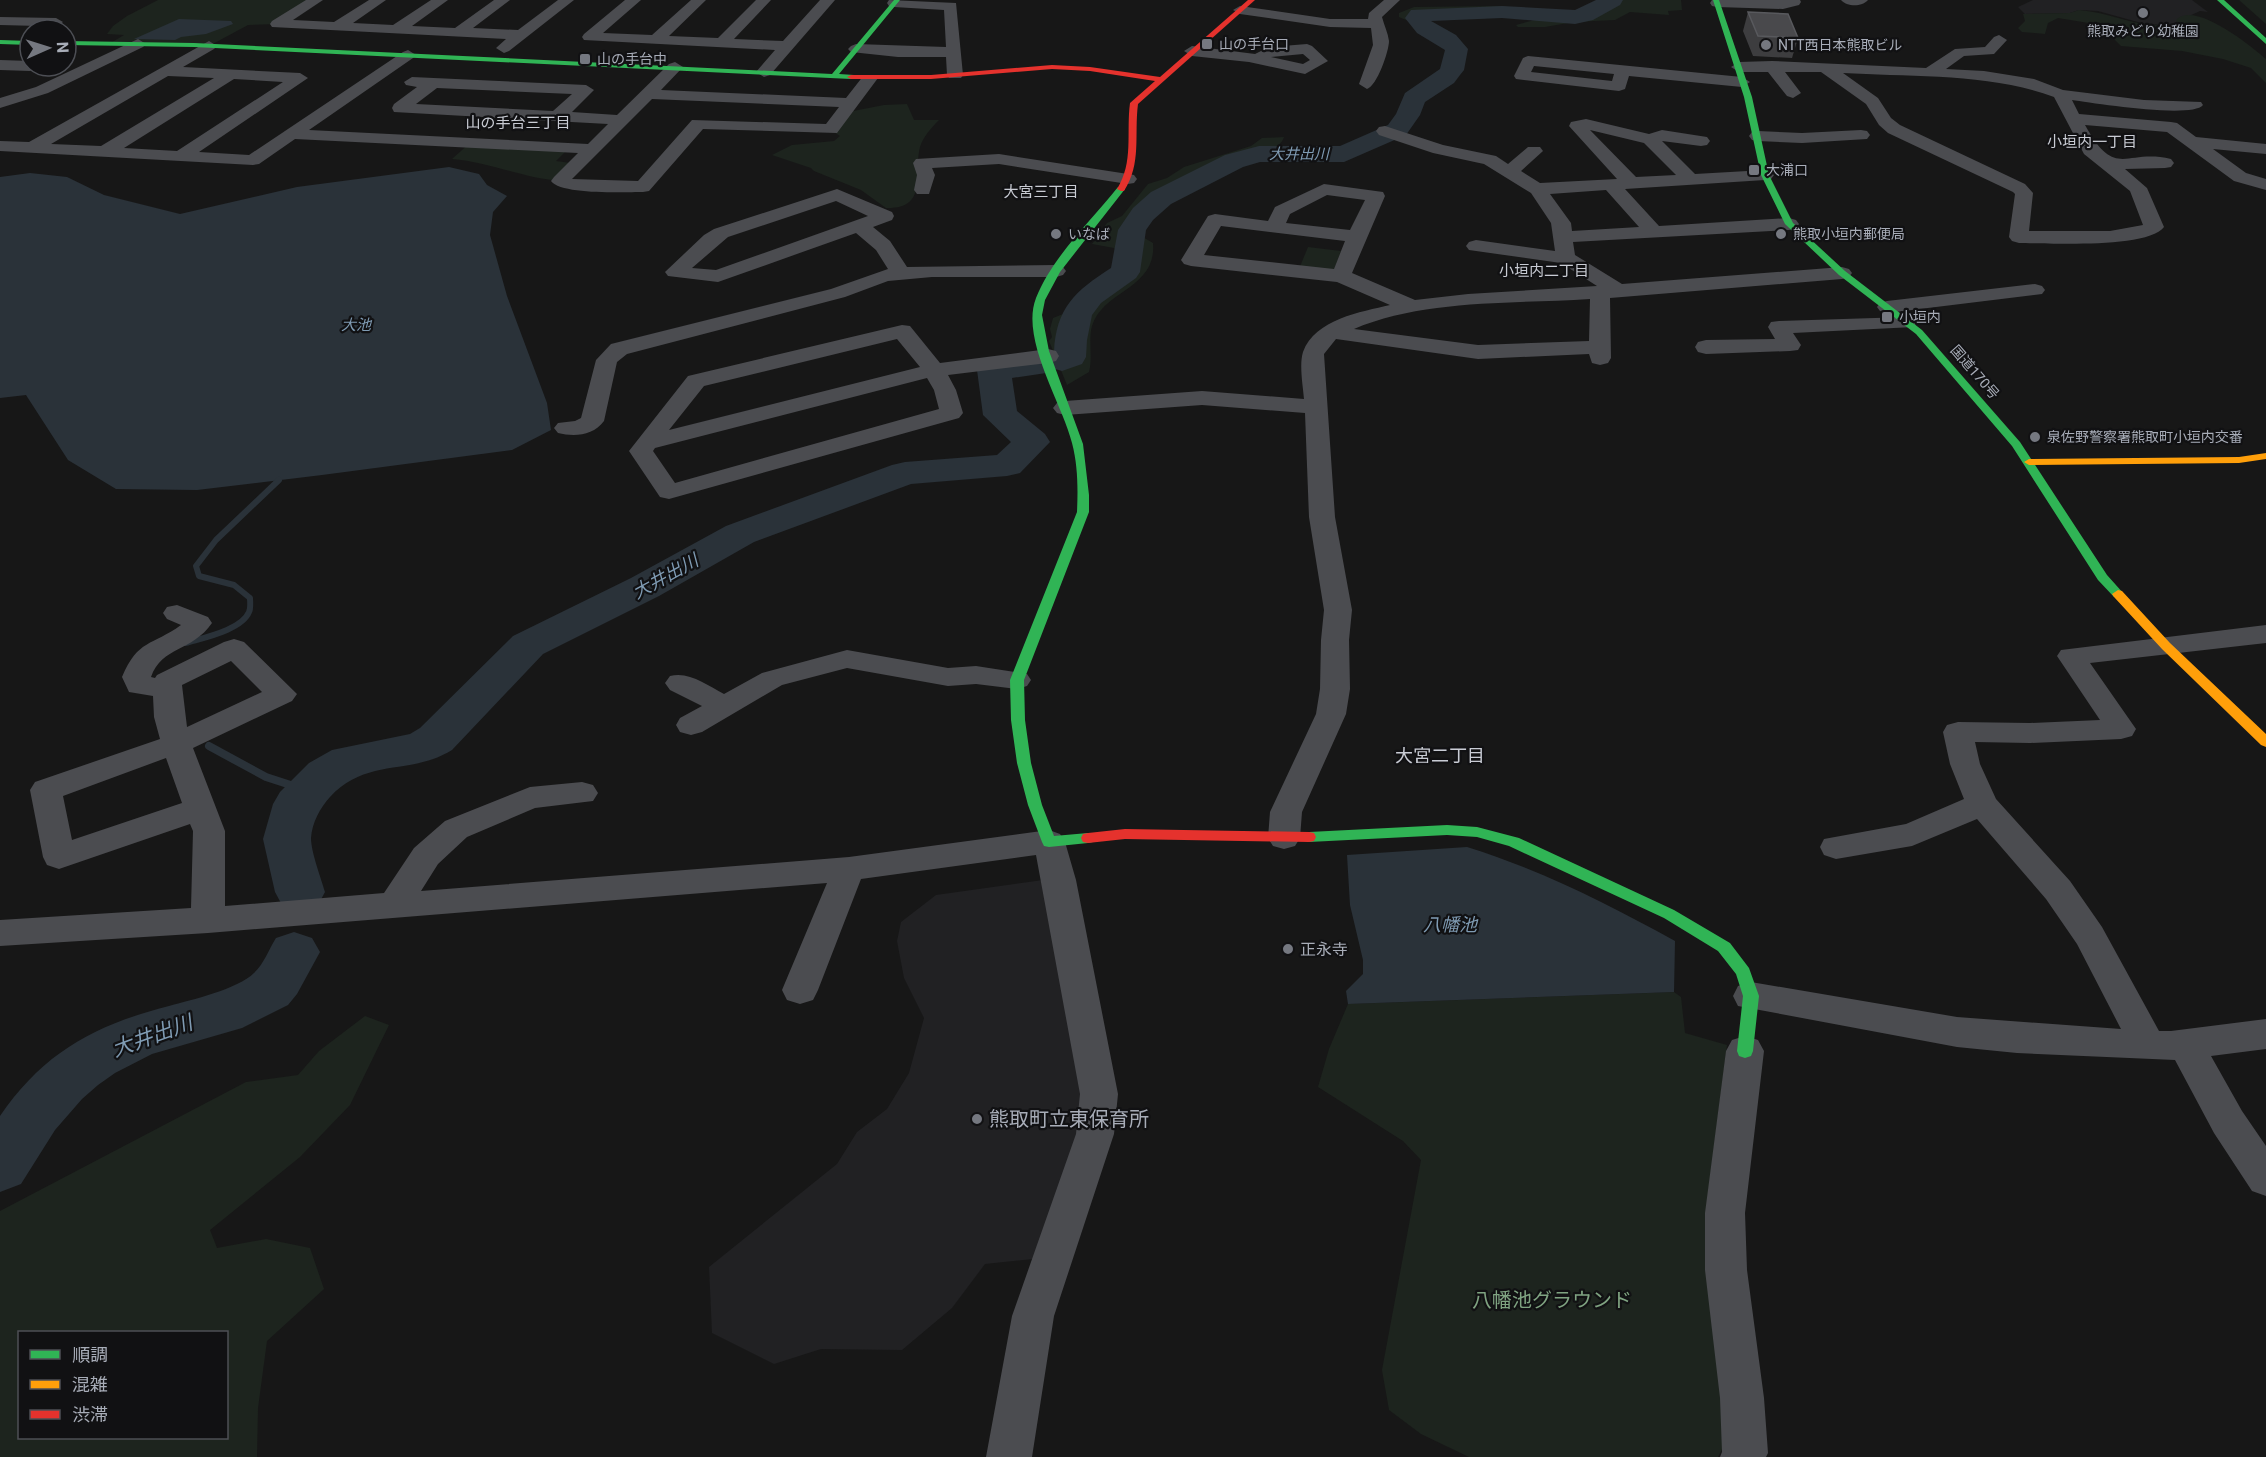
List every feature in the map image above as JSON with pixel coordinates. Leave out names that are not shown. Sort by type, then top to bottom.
[{"type":"main road","points":[[2220,0],[2266,42]]},
{"type":"main road","points":[[835,75],[895,1]]},
{"type":"main road","name":"国道170号","points":[[1717,1],[1758,136],[1765,175],[1789,224],[1842,273],[1887,306],[1931,346],[2029,462],[2068,527],[2102,577],[2166,646],[2266,742]]},
{"type":"main road","points":[[1246,5],[1134,103],[1131,112],[1136,148],[1135,166],[1128,179],[1056,271],[1040,300],[1036,317],[1040,337],[1078,442],[1084,485],[1083,512],[1017,680],[1017,699],[1024,752],[1037,816],[1049,842],[1125,834],[1284,838],[1447,830],[1477,832],[1514,842],[1669,914],[1724,947],[1743,972],[1751,996],[1745,1051]]},
{"type":"main road","points":[[0,42],[18,41]]},
{"type":"main road","points":[[78,43],[209,46],[870,78],[906,78],[1067,67],[1159,79]]},
{"type":"main road","points":[[2029,462],[2239,460],[2266,456]]},
{"type":"street","points":[[316,0],[277,24],[520,35]]},
{"type":"street","points":[[337,27],[379,0]]},
{"type":"street","points":[[397,29],[441,0]]},
{"type":"street","points":[[458,32],[503,0]]},
{"type":"street","points":[[490,59],[567,0]]},
{"type":"street","points":[[634,0],[589,37],[787,46]]},
{"type":"street","points":[[656,40],[699,0]]},
{"type":"street","points":[[722,43],[764,0]]},
{"type":"street","points":[[764,72],[828,0]]},
{"type":"street","points":[[1367,84],[1381,45],[1375,13],[1393,0]]},
{"type":"street","points":[[1717,1],[1783,5],[1794,2],[1793,0]]},
{"type":"street","points":[[1848,0],[1861,0]]},
{"type":"street","points":[[895,1],[951,6],[955,75]]},
{"type":"street","points":[[1246,5],[1337,23],[1330,35],[1379,31]]},
{"type":"street","points":[[0,21],[18,21]]},
{"type":"street","points":[[1930,73],[1960,52],[1989,51],[1999,40]]},
{"type":"street","points":[[0,103],[42,90],[138,44]]},
{"type":"street","points":[[33,147],[209,46]]},
{"type":"street","points":[[856,49],[953,52]]},
{"type":"street","points":[[1192,51],[1257,59]]},
{"type":"street","points":[[0,146],[253,160],[408,55]]},
{"type":"street","points":[[1623,70],[1619,86],[1522,76],[1528,61],[1623,70],[1740,75],[1772,66],[1825,68],[2000,78],[2034,84],[2060,94],[2144,105],[2195,105]]},
{"type":"street","points":[[0,65],[18,66]]},
{"type":"street","points":[[1772,66],[1794,93]]},
{"type":"street","points":[[78,67],[91,67]]},
{"type":"street","points":[[675,67],[560,181],[566,184],[642,187],[698,124],[831,129],[870,78]]},
{"type":"street","points":[[1825,68],[1872,101],[1885,121],[1894,129],[2019,188],[2024,194],[2019,237],[2129,236],[2154,227],[2138,188],[2090,150],[2060,94]]},
{"type":"street","points":[[166,71],[300,78],[179,157]]},
{"type":"street","points":[[106,151],[232,75]]},
{"type":"street","points":[[371,80],[586,90],[557,117]]},
{"type":"street","points":[[433,83],[400,108],[623,120]]},
{"type":"street","points":[[0,89],[42,90]]},
{"type":"street","points":[[650,93],[850,103]]},
{"type":"street","points":[[2075,119],[2171,127],[2240,177],[2266,185]]},
{"type":"street","points":[[1631,183],[1577,126],[1586,124],[1650,139],[1662,135],[1701,141]]},
{"type":"street","points":[[1392,130],[1439,149],[1490,160],[1538,189],[1561,224],[1566,258]]},
{"type":"street","points":[[291,134],[592,149]]},
{"type":"street","points":[[1758,136],[1802,138],[1862,135]]},
{"type":"street","points":[[1650,139],[1707,200]]},
{"type":"street","points":[[2191,142],[2266,149]]},
{"type":"street","points":[[1509,172],[1534,151]]},
{"type":"street","points":[[923,190],[926,175],[922,164],[999,159],[1128,179]]},
{"type":"street","points":[[2109,164],[2165,164]]},
{"type":"street","points":[[1538,189],[1765,175]]},
{"type":"street","points":[[1611,185],[1654,231]]},
{"type":"street","points":[[1274,227],[1282,211],[1324,189],[1376,196],[1341,276]]},
{"type":"street","points":[[837,195],[885,216],[857,225],[718,276],[675,272],[711,239],[721,233],[837,195]]},
{"type":"street","points":[[1629,204],[1651,202]]},
{"type":"street","points":[[738,212],[758,221]]},
{"type":"street","points":[[1357,237],[1215,220],[1191,260],[1341,276],[1413,307]]},
{"type":"street","points":[[1564,237],[1789,224]]},
{"type":"street","points":[[857,225],[873,234],[896,264],[900,273]]},
{"type":"street","points":[[1476,246],[1566,258],[1609,291]]},
{"type":"street","points":[[566,428],[580,428],[592,421],[607,360],[619,349],[838,292],[885,275],[1056,271]]},
{"type":"street","points":[[1284,838],[1286,812],[1331,714],[1335,689],[1335,640],[1338,610],[1322,517],[1313,354],[1318,342],[1332,332],[1362,318],[1413,307],[1842,273]]},
{"type":"street","points":[[1332,332],[1479,352],[1600,353],[1609,291]]},
{"type":"street","points":[[1887,306],[2035,291]]},
{"type":"street","points":[[1706,347],[1790,345],[1779,327],[1907,323]]},
{"type":"street","points":[[902,331],[934,370],[945,390],[951,413],[669,492],[641,451],[696,381],[902,331]]},
{"type":"street","points":[[647,443],[934,370],[1048,356]]},
{"type":"street","points":[[1065,408],[1202,398],[1316,407]]},
{"type":"street","points":[[167,689],[139,685],[136,677],[140,662],[151,651],[192,633],[198,623],[177,613]]},
{"type":"street","points":[[2266,634],[2071,656],[2121,729],[2030,733],[1958,732],[1965,765],[1982,804],[2058,890],[2167,1045],[2228,1122],[2266,1179]]},
{"type":"street","points":[[201,808],[59,857],[46,790],[176,744],[282,694],[234,648],[167,681],[169,717],[176,744],[201,808],[209,831],[208,920]]},
{"type":"street","points":[[691,725],[772,679],[847,659],[948,677],[976,675],[1017,680]]},
{"type":"street","points":[[680,684],[725,706]]},
{"type":"street","points":[[394,906],[426,856],[456,829],[530,798],[582,793]]},
{"type":"street","points":[[1836,847],[1912,836],[1982,804]]},
{"type":"street","points":[[0,933],[208,920],[849,870],[1049,842],[1064,904],[1099,1094],[1095,1134],[1033,1316],[1009,1457]]},
{"type":"street","points":[[800,990],[849,870]]},
{"type":"street","points":[[1751,996],[1957,1032],[2018,1038],[2167,1045],[2266,1034]]},
{"type":"street","points":[[1743,1457],[1745,1453],[1742,1398],[1726,1270],[1725,1213],[1745,1051]]},
{"type":"shaded area","name":"熊取みどり幼稚園","points":[[2033,0],[2192,0],[2208,12],[2200,11],[2170,25],[2145,24],[2098,11],[2025,14],[2018,7]]},
{"type":"shaded area","name":"熊取町立東保育所","points":[[1043,880],[1081,1075],[1079,1129],[1033,1259],[985,1264],[952,1308],[902,1350],[821,1349],[774,1364],[712,1333],[709,1267],[837,1164],[857,1132],[887,1109],[909,1073],[924,1018],[904,978],[897,941],[901,922],[936,895]]},
{"type":"green space","points":[[158,0],[316,0],[277,24],[248,25],[209,46],[109,44],[124,35],[107,34],[113,26]]},
{"type":"green space","points":[[1601,0],[1681,0],[1682,10],[1668,11],[1669,15],[1630,12],[1615,20],[1574,22],[1545,27],[1518,27],[1516,25],[1546,17],[1491,11],[1416,14],[1413,18],[1416,23],[1399,17],[1399,13],[1414,7],[1498,6],[1573,13],[1585,12]]},
{"type":"green space","points":[[2239,0],[2266,0],[2266,24]]},
{"type":"green space","points":[[2079,10],[2153,25],[2178,23],[2176,20],[2184,15],[2208,20],[2235,35],[2266,59],[2266,83],[2251,68],[2223,59],[2182,51],[2121,46],[2108,33],[2090,30],[2101,25],[2058,18],[2048,23],[2045,34],[2022,32],[2018,28],[2025,21],[2023,14],[2070,13]]},
{"type":"green space","points":[[907,104],[914,120],[939,120],[920,147],[917,188],[914,196],[900,207],[886,208],[861,190],[811,168],[772,155],[792,145],[834,141],[840,136],[834,132],[848,112],[884,105]]},
{"type":"green space","points":[[1284,137],[1279,145],[1267,152],[1231,160],[1188,179],[1161,196],[1138,217],[1129,229],[1153,243],[1152,258],[1147,270],[1098,314],[1091,331],[1089,372],[1067,385],[1049,341],[1052,337],[1050,329],[1053,318],[1063,314],[1074,299],[1120,269],[1115,264],[1117,251],[1114,248],[1092,244],[1107,223],[1122,216],[1148,184],[1167,178],[1184,167],[1251,146],[1262,138]]},
{"type":"green space","points":[[471,142],[569,148],[556,161],[578,164],[560,181],[452,159]]},
{"type":"green space","points":[[1308,247],[1341,251],[1334,270],[1299,269]]},
{"type":"green space","name":"八幡池グラウンド","points":[[1674,992],[1681,997],[1685,1033],[1727,1045],[1707,1202],[1705,1245],[1725,1421],[1724,1445],[1718,1457],[1469,1457],[1421,1434],[1389,1410],[1382,1370],[1421,1160],[1403,1141],[1318,1087],[1329,1049],[1348,1004]]},
{"type":"green space","points":[[365,1016],[389,1025],[350,1105],[300,1157],[210,1230],[217,1248],[266,1239],[310,1248],[324,1289],[267,1341],[258,1408],[257,1457],[0,1457],[0,1211],[246,1082],[298,1075],[319,1051]]},
{"type":"water","points":[[179,19],[231,21],[233,24],[206,34],[181,37],[175,40],[134,39]]},
{"type":"water","name":"大池","points":[[449,167],[479,174],[487,185],[507,196],[493,212],[490,235],[507,296],[547,403],[551,430],[512,450],[197,490],[116,489],[68,460],[26,395],[0,398],[0,177],[30,173],[67,177],[104,195],[180,214],[297,187]]},
{"type":"water","name":"八幡池","points":[[1467,847],[1521,866],[1574,889],[1675,941],[1674,992],[1348,1004],[1346,991],[1363,974],[1363,960],[1350,905],[1347,855]]},
{"type":"building","points":[[1748,12],[1788,14],[1798,38],[1758,36]]},
{"type":"waterway","name":"大井出川","points":[[1062,361],[1070,357],[1073,326],[1082,305],[1099,289],[1125,272],[1132,230],[1143,214],[1161,198],[1234,161],[1259,154],[1344,154],[1397,130],[1408,115],[1414,98],[1446,78],[1452,70],[1457,49],[1448,40],[1420,24],[1416,18],[1419,15],[1502,12],[1575,17],[1585,15],[1612,0]]},
{"type":"waterway","name":"大井出川","points":[[300,892],[287,839],[297,804],[325,774],[348,761],[423,747],[436,739],[528,645],[645,587],[740,534],[905,473],[1007,465],[1032,442],[1000,415],[994,370],[1041,365]]},
{"type":"waterway","points":[[186,643],[230,628],[238,624],[249,612],[250,598],[234,585],[199,576],[196,566],[216,540],[279,480]]},
{"type":"waterway","points":[[209,746],[266,777],[309,791]]},
{"type":"waterway","name":"大井出川","points":[[0,1166],[35,1113],[62,1082],[78,1069],[95,1057],[132,1039],[223,1013],[267,992],[276,984],[294,952]]},
{"type":"traffic: fast","points":[[835,75],[897,0]]},
{"type":"traffic: fast","points":[[1716,0],[1748,97],[1765,175],[1789,224],[1842,273],[1919,332],[2016,444],[2102,577],[2118,594]]},
{"type":"traffic: fast","points":[[2220,0],[2266,42]]},
{"type":"traffic: fast","points":[[0,42],[18,43]]},
{"type":"traffic: fast","points":[[78,43],[194,45],[851,77]]},
{"type":"traffic: fast","points":[[1088,838],[1049,842],[1035,805],[1024,763],[1018,720],[1017,680],[1083,512],[1080,452],[1044,351],[1037,315],[1040,300],[1055,272],[1121,189]]},
{"type":"traffic: fast","points":[[1309,837],[1447,830],[1477,832],[1514,842],[1669,914],[1724,947],[1743,972],[1751,996],[1745,1051]]},
{"type":"traffic: slow","points":[[2029,462],[2239,460],[2266,456]]},
{"type":"traffic: slow","points":[[2118,594],[2166,646],[2266,742]]},
{"type":"traffic: jam","points":[[1121,189],[1131,169],[1133,158],[1134,103],[1252,0]]},
{"type":"traffic: jam","points":[[851,77],[931,77],[1052,67],[1090,69],[1159,79]]},
{"type":"traffic: jam","points":[[1088,838],[1125,834],[1309,837]]},
{"type":"place","name":"熊取みどり幼稚園","points":[[2143,13]]},
{"type":"place","name":"山の手台口","points":[[1207,44]]},
{"type":"place","name":"NTT西日本熊取ビル","points":[[1766,45]]},
{"type":"place","name":"山の手台中","points":[[585,59]]},
{"type":"place","name":"大浦口","points":[[1754,170]]},
{"type":"place","name":"いなば","points":[[1056,234]]},
{"type":"place","name":"熊取小垣内郵便局","points":[[1781,234]]},
{"type":"place","name":"小垣内","points":[[1887,317]]},
{"type":"place","name":"泉佐野警察署熊取町小垣内交番","points":[[2035,437]]},
{"type":"place","name":"正永寺","points":[[1288,949]]},
{"type":"place","name":"熊取町立東保育所","points":[[977,1119]]},
{"type":"district","name":"山の手台三丁目","points":[[518,123]]},
{"type":"district","name":"小垣内一丁目","points":[[2092,142]]},
{"type":"district","name":"大宮三丁目","points":[[1041,192]]},
{"type":"district","name":"小垣内二丁目","points":[[1544,271]]},
{"type":"district","name":"大宮二丁目","points":[[1440,755]]}]
